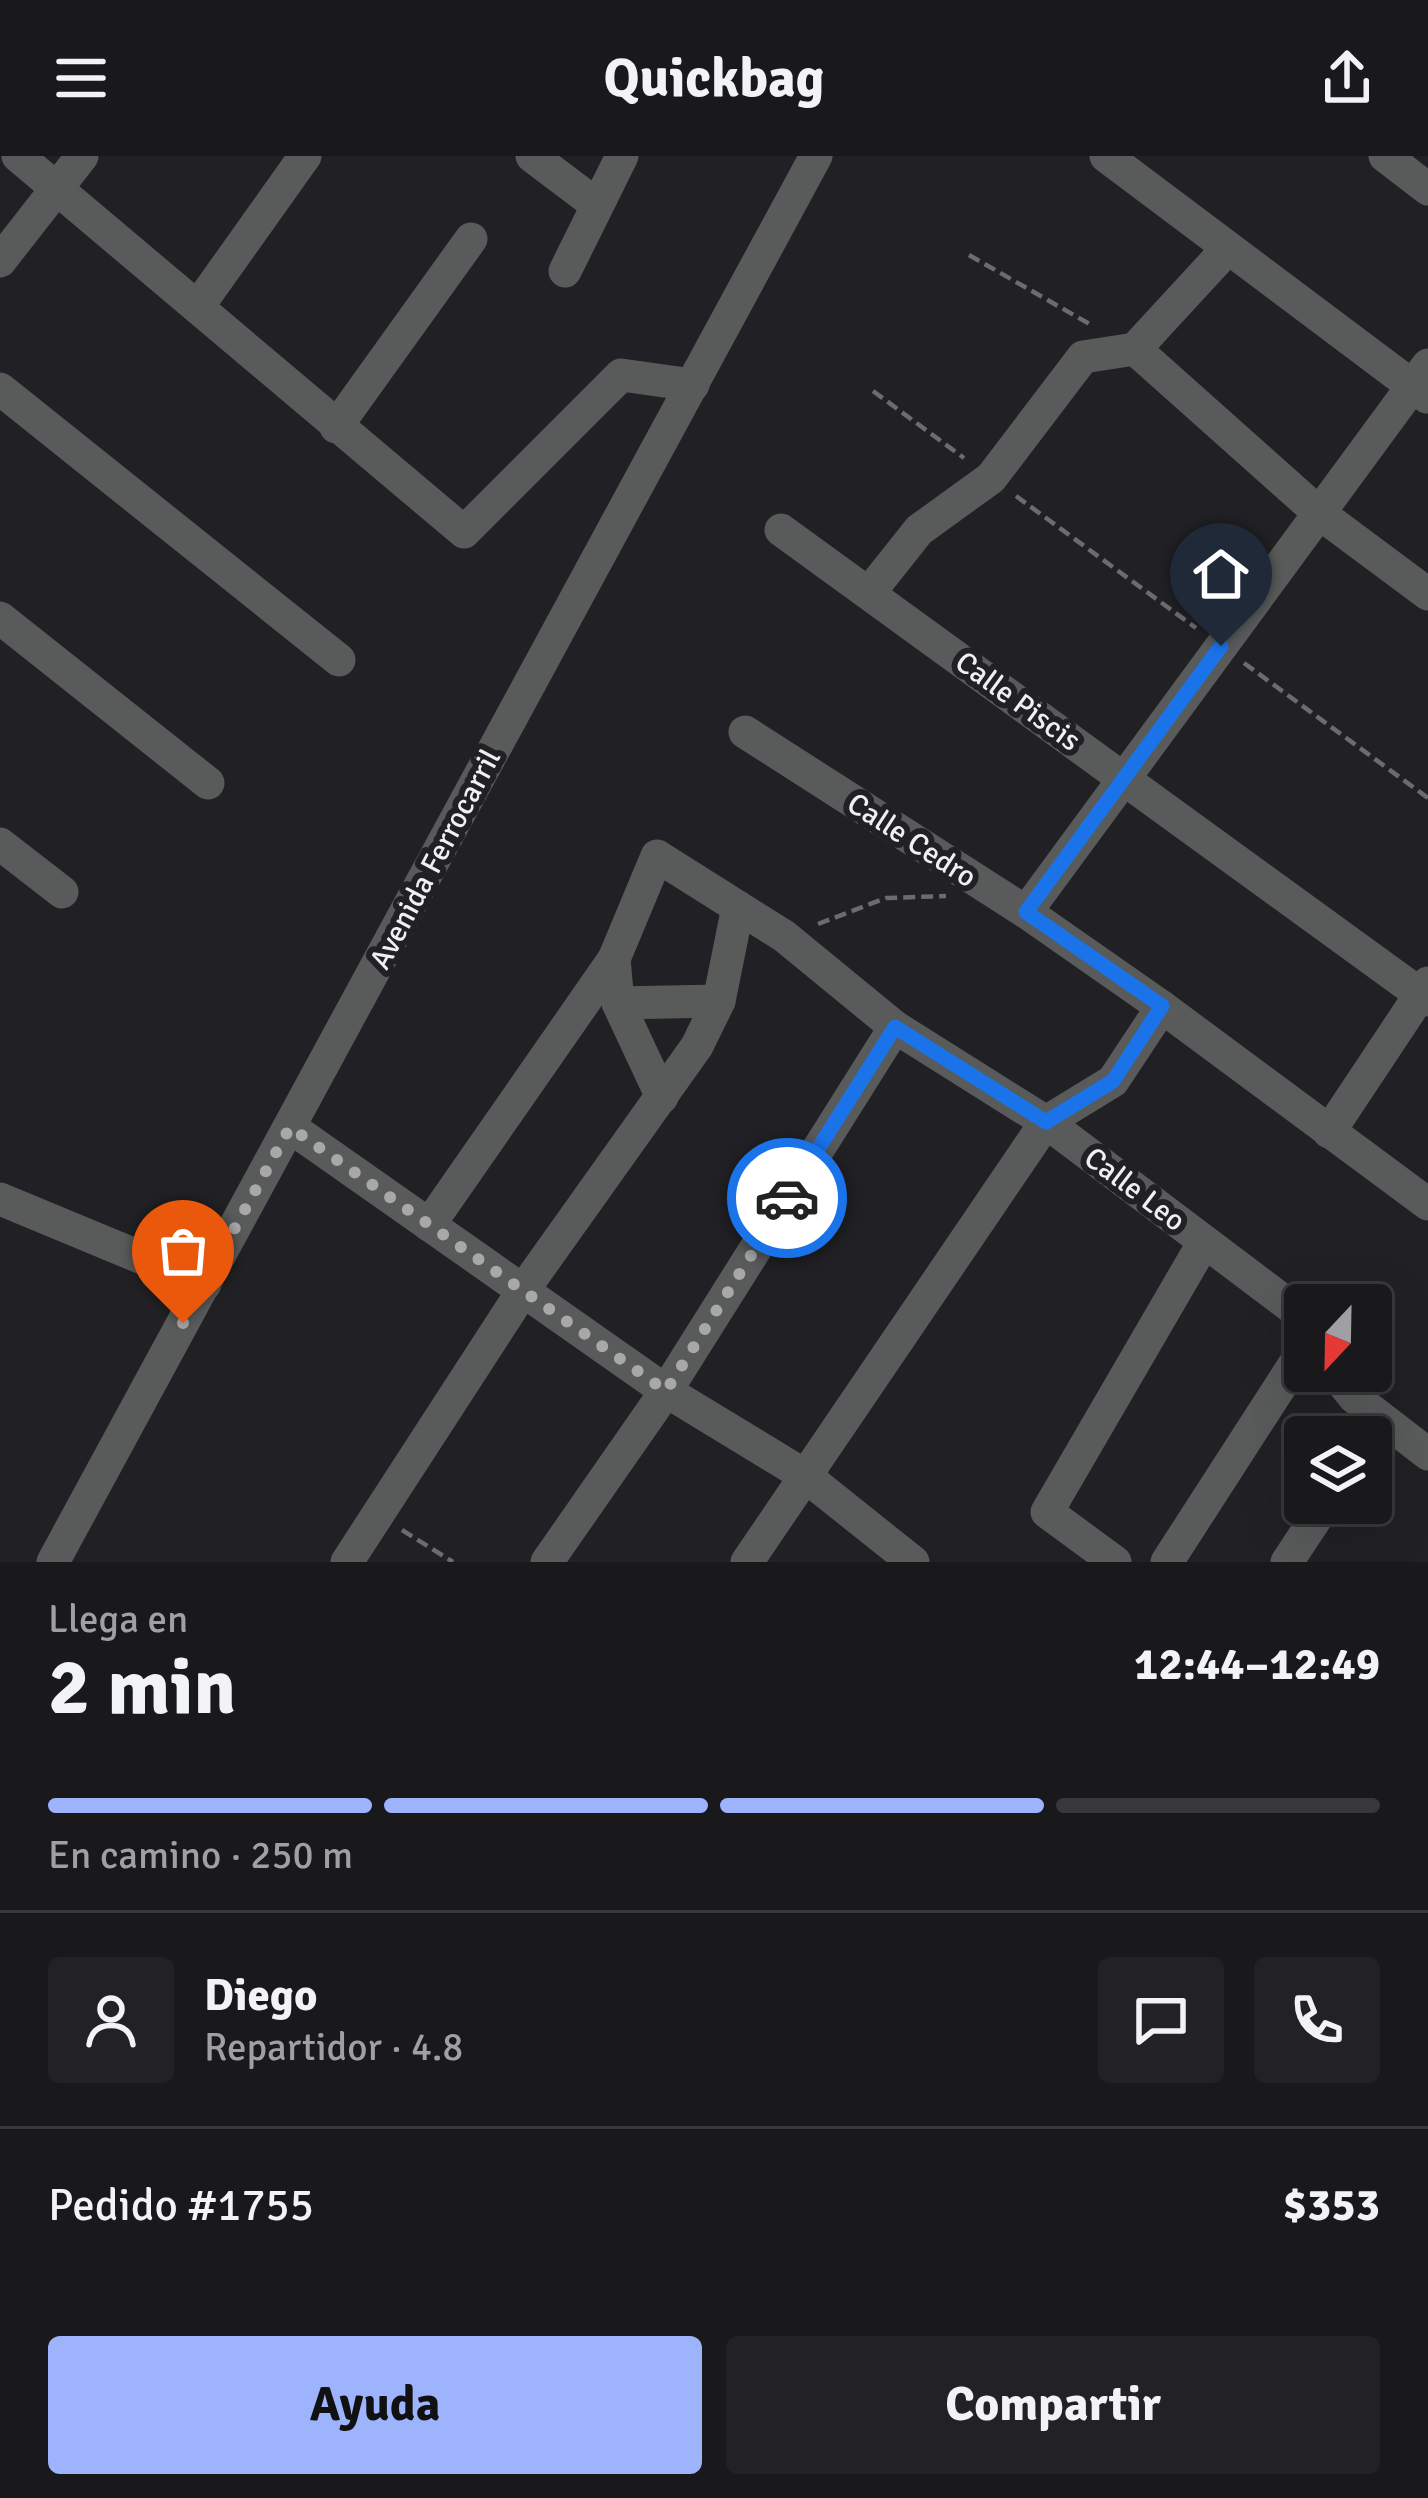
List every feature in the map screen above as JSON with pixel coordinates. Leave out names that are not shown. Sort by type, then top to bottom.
[{"type":"street","points":[[18,156],[464,532],[622,375],[693,385]]},
{"type":"street","points":[[0,261],[82,156]]},
{"type":"street","points":[[199,305],[304,156]]},
{"type":"street","points":[[532,156],[597,205]]},
{"type":"street","points":[[565,272],[622,156]]},
{"type":"street","name":"Avenida Ferrocarril","points":[[53,1562],[816,156]]},
{"type":"street","points":[[1026,912],[1319,513],[1423,383],[1228,248],[1106,156]]},
{"type":"street","points":[[1385,156],[1428,188]]},
{"type":"street","points":[[336,427],[471,239]]},
{"type":"street","points":[[868,593],[919,530],[991,478],[1083,358],[1135,349],[1228,248]]},
{"type":"street","points":[[1135,349],[1319,513],[1428,594]]},
{"type":"street","points":[[0,388],[340,660]]},
{"type":"street","name":"Calle Piscis","points":[[782,530],[1425,992]]},
{"type":"street","points":[[0,618],[208,783]]},
{"type":"street","name":"Calle Cedro","points":[[745,732],[1026,912],[1162,1006],[1428,1204]]},
{"type":"street","points":[[0,844],[62,892]]},
{"type":"street","name":"Calle Leo","points":[[614,959],[657,856],[784,936],[895,1027],[1046,1122],[1284,1302]]},
{"type":"street","points":[[347,1562],[524,1289],[698,1046],[719,1001],[738,907]]},
{"type":"street","points":[[429,1225],[614,959]]},
{"type":"street","points":[[614,959],[618,1003],[662,1097]]},
{"type":"street","points":[[1329,1132],[1425,992]]},
{"type":"street","points":[[618,1003],[719,1001]]},
{"type":"street","points":[[747,1562],[1046,1122],[1113,1081],[1162,1006]]},
{"type":"street","points":[[547,1562],[666,1391],[895,1027]]},
{"type":"street","points":[[290,1127],[666,1391],[804,1475],[913,1562]]},
{"type":"street","points":[[0,1199],[205,1284]]},
{"type":"street","points":[[1114,1562],[1047,1512],[1204,1242]]},
{"type":"street","points":[[1167,1562],[1284,1381]]},
{"type":"street","points":[[1392,1436],[1428,1454]]},
{"type":"street","points":[[1291,1560],[1312,1524]]},
{"type":"path","points":[[969,255],[1093,326]]},
{"type":"path","points":[[873,391],[1428,798]]},
{"type":"path","points":[[784,936],[886,898],[994,894]]},
{"type":"path","points":[[377,1515],[454,1562]]},
{"type":"way so far","points":[[183,1323],[290,1127],[666,1391],[787,1198]]},
{"type":"route","points":[[787,1198],[895,1027],[1046,1122],[1113,1081],[1162,1006],[1026,912],[1221,646]]}]
